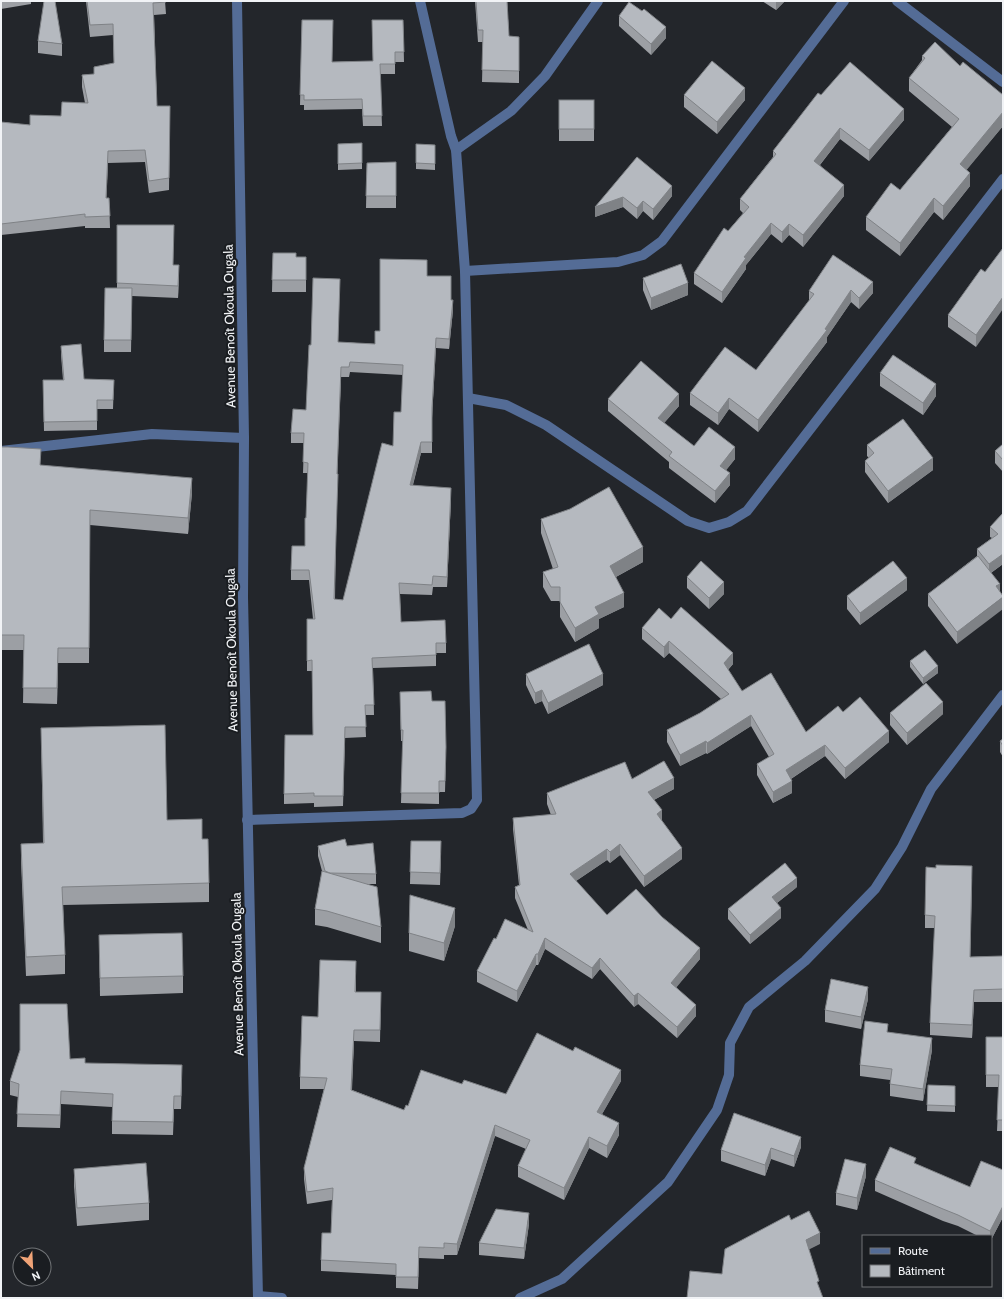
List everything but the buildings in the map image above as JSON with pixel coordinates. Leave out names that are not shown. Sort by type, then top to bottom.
[{"type":"street","name":"Avenue Benoît Okoula Ougala","points":[[237,1],[244,438],[243,597],[258,1297]]},
{"type":"street","points":[[247,820],[462,813],[471,809],[477,800],[465,271],[456,150],[451,136],[420,1]]},
{"type":"street","points":[[456,150],[512,111],[545,76],[598,1]]},
{"type":"street","points":[[465,271],[618,262],[643,255],[662,241],[844,1]]},
{"type":"street","points":[[897,1],[1003,82]]},
{"type":"street","points":[[468,398],[506,405],[546,425],[688,521],[709,528],[729,522],[747,511],[1003,179]]},
{"type":"street","points":[[1,451],[152,434],[244,438]]},
{"type":"street","points":[[520,1298],[562,1279],[668,1182],[717,1110],[729,1075],[730,1043],[749,1007],[805,961],[875,889],[902,847],[931,789],[1003,695]]},
{"type":"street","points":[[258,1297],[282,1298]]}]
